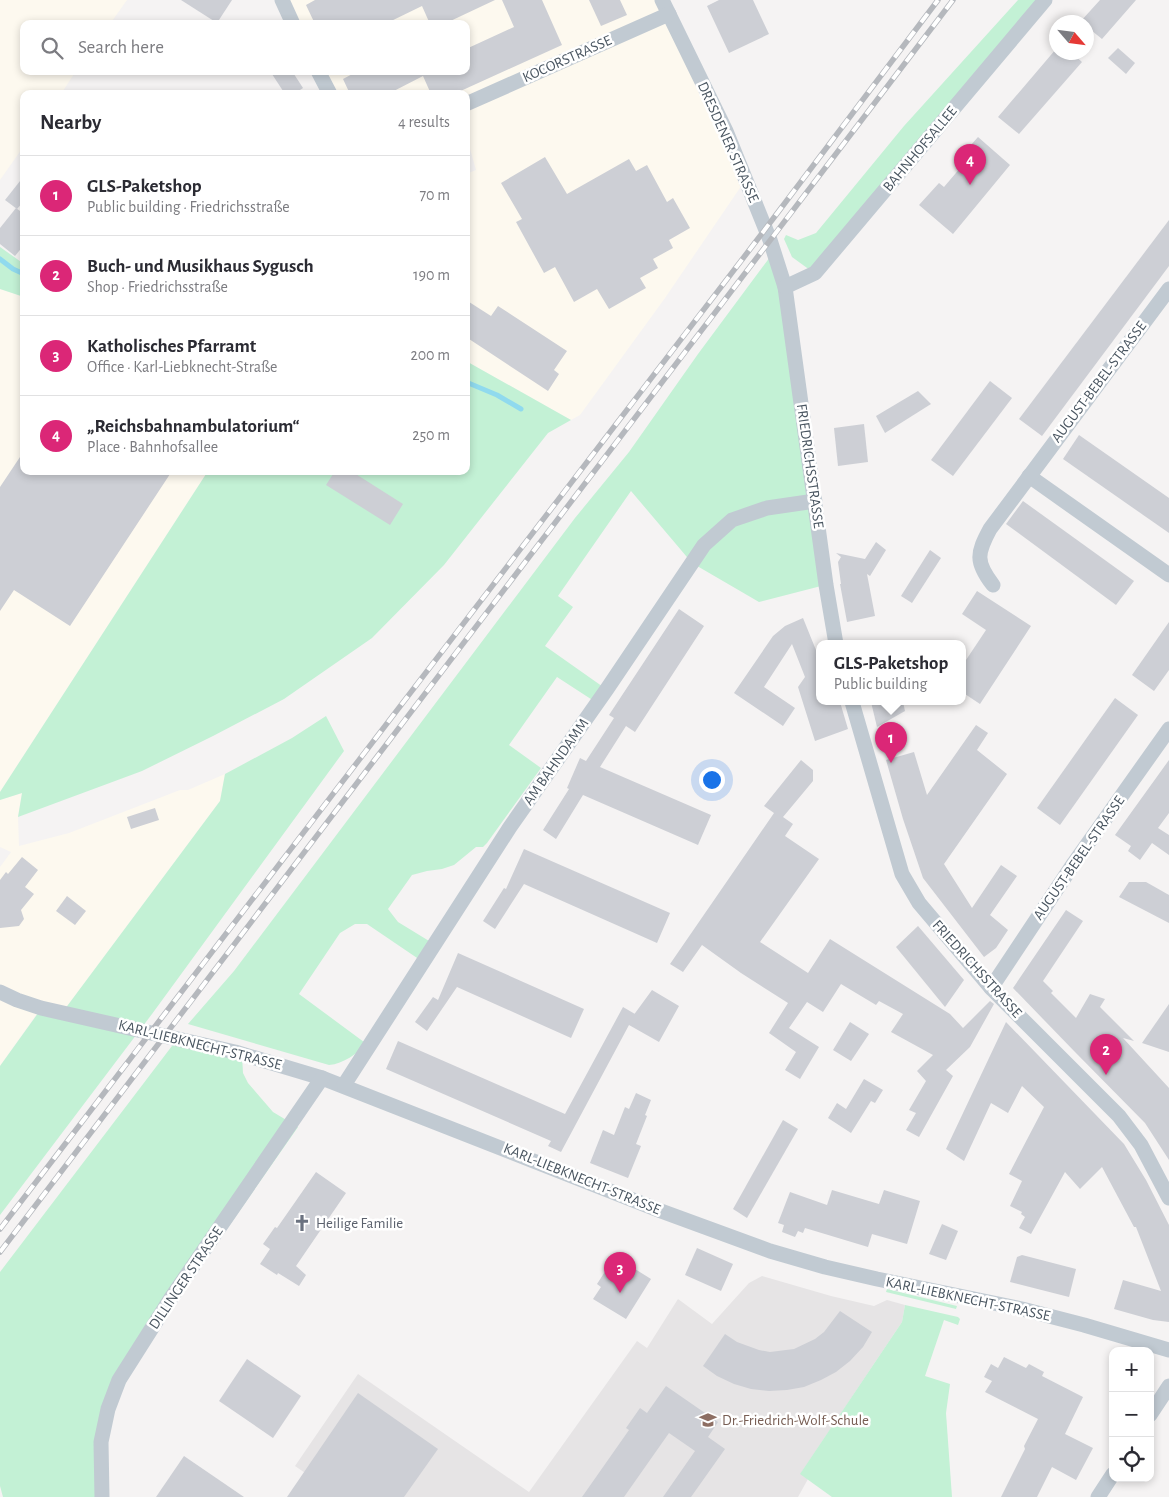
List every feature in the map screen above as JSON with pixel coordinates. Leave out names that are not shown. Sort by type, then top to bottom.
[{"type":"street","points":[[282,0],[291,20]]},
{"type":"street","name":"BAHNHOFSALLEE","points":[[785,287],[814,274],[1045,0]]},
{"type":"street","name":"DRESDENER STRASSE","points":[[665,7],[729,140],[770,240],[785,287]]},
{"type":"street","name":"KOCORSTRASSE","points":[[470,102],[665,7]]},
{"type":"street","points":[[320,75],[328,90]]},
{"type":"street","name":"FRIEDRICHSSTRASSE","points":[[785,287],[816,501],[826,586],[835,640]]},
{"type":"street","name":"AUGUST-BEBEL-STRASSE","points":[[993,585],[984,574],[980,558],[980,547],[990,529],[1169,289]]},
{"type":"street","points":[[1029,476],[1169,575]]},
{"type":"street","name":"AM BAHNDAMM","points":[[344,1086],[505,835],[704,545],[732,520],[767,508],[816,501]]},
{"type":"street","name":"FRIEDRICHSSTRASSE","points":[[853,705],[902,874],[919,903],[991,988],[1119,1116],[1141,1146],[1169,1198]]},
{"type":"street","name":"AUGUST-BEBEL-STRASSE","points":[[991,988],[1074,863],[1169,729]]},
{"type":"street","name":"KARL-LIEBKNECHT-STRASSE","points":[[0,992],[41,1008],[235,1052],[322,1078],[760,1248],[857,1275],[973,1300],[992,1302],[1169,1350]]},
{"type":"street","name":"DILLINGER STRASSE","points":[[102,1497],[101,1442],[108,1410],[119,1380],[171,1298],[322,1078]]},
{"type":"street","points":[[1154,1409],[1169,1386]]},
{"type":"street","points":[[1098,1497],[1109,1480]]},
{"type":"shaded area","points":[[0,0],[127,0],[113,20],[20,20],[20,75],[73,75],[64,90],[20,90],[20,152],[0,180]]},
{"type":"shaded area","points":[[282,0],[662,0],[746,179],[665,298],[580,415],[571,420],[470,363],[470,172],[476,170],[470,149],[470,90],[328,90],[320,75],[470,75],[470,20],[291,20]]},
{"type":"shaded area","points":[[0,289],[20,296],[20,475],[205,475],[0,792]]},
{"type":"shaded area","points":[[225,774],[220,801],[62,1013],[41,1008],[0,1066],[0,867],[11,852],[0,847],[0,800],[22,793],[18,817],[19,846],[69,833],[180,790],[188,790]]},
{"type":"shaded area","name":"Dr.-Friedrich-Wolf-Schule","points":[[762,1276],[874,1306],[887,1300],[905,1305],[902,1322],[801,1473],[808,1479],[798,1497],[340,1497],[295,1466],[358,1374],[529,1492],[637,1341],[647,1348],[678,1299],[712,1324],[749,1283]]},
{"type":"green space","points":[[1018,0],[1045,0],[814,273],[792,257],[784,239],[786,235],[798,240],[816,233],[904,126]]},
{"type":"green space","points":[[0,247],[20,261],[20,296],[0,289]]},
{"type":"green space","points":[[773,253],[815,500],[732,521],[815,501],[825,585],[759,602],[692,563],[631,491],[558,596],[573,607],[545,646],[606,689],[597,703],[557,677],[509,745],[541,768],[487,843],[483,847],[476,847],[454,865],[412,875],[388,909],[398,922],[434,944],[423,962],[367,924],[355,924],[340,933],[299,994],[368,1045],[345,1060],[329,1065],[188,1024],[234,971],[575,518],[629,452],[698,354]]},
{"type":"green space","points":[[470,363],[571,420],[548,433],[444,565],[372,638],[284,699],[142,771],[18,817],[22,793],[0,800],[0,792],[205,475],[470,475]]},
{"type":"green space","points":[[326,716],[344,751],[152,1014],[0,1215],[0,1066],[41,1009],[62,1013],[220,801],[225,774],[292,738]]},
{"type":"green space","points":[[175,1042],[242,1056],[243,1073],[248,1083],[273,1112],[298,1127],[153,1335],[127,1380],[109,1419],[101,1497],[3,1497],[0,1486],[0,1272]]},
{"type":"green space","points":[[887,1289],[957,1306],[956,1309],[886,1292]]},
{"type":"green space","points":[[905,1305],[960,1319],[958,1325],[944,1320],[925,1376],[950,1384],[946,1413],[952,1497],[832,1497],[800,1474],[902,1322]]},
{"type":"building","points":[[181,0],[232,0],[219,20],[212,20]]},
{"type":"building","points":[[315,0],[495,0],[452,20],[428,20],[422,6],[393,20],[313,20],[306,5]]},
{"type":"building","points":[[502,0],[542,0],[562,45],[463,90],[429,90],[423,76],[396,90],[348,90],[343,79],[350,75],[470,75],[470,47],[514,27]]},
{"type":"building","points":[[589,0],[620,0],[627,15],[601,26]]},
{"type":"building","points":[[719,0],[753,0],[769,34],[729,53],[707,6]]},
{"type":"building","points":[[1100,0],[1136,0],[1102,39],[1094,32],[1094,15],[1086,15]]},
{"type":"building","points":[[1118,48],[1135,63],[1126,74],[1108,58]]},
{"type":"building","points":[[1049,57],[1049,60],[1080,60],[1082,62],[1019,134],[998,117]]},
{"type":"building","points":[[273,75],[295,75],[303,88],[300,90],[282,90]]},
{"type":"building","points":[[978,137],[1010,165],[953,234],[919,205],[939,183],[944,187],[961,167],[956,162]]},
{"type":"building","points":[[545,157],[567,194],[629,159],[636,171],[647,165],[667,202],[673,198],[690,228],[669,240],[673,248],[653,259],[658,268],[640,278],[646,288],[609,309],[597,289],[574,302],[555,267],[544,273],[516,222],[522,219],[501,183]]},
{"type":"building","points":[[20,181],[20,206],[17,209],[5,200]]},
{"type":"building","points":[[16,208],[20,211],[20,250],[15,256],[0,244],[0,228]]},
{"type":"building","points":[[1169,220],[1169,266],[1042,436],[1019,419]]},
{"type":"building","points":[[470,303],[491,316],[498,306],[567,351],[554,370],[559,374],[548,391],[470,340]]},
{"type":"building","points":[[990,381],[1012,398],[953,476],[931,460]]},
{"type":"building","points":[[918,391],[931,404],[885,433],[876,416]]},
{"type":"building","points":[[864,424],[868,462],[838,466],[834,428]]},
{"type":"building","points":[[1079,435],[1169,498],[1169,533],[1063,459]]},
{"type":"building","points":[[20,457],[20,475],[169,475],[70,626],[14,590],[0,611],[0,487]]},
{"type":"building","points":[[332,475],[357,475],[403,504],[390,525],[326,485]]},
{"type":"building","points":[[1023,501],[1134,581],[1116,605],[1006,524]]},
{"type":"building","points":[[876,542],[886,550],[870,576],[867,574],[875,616],[847,622],[840,584],[838,562],[841,557],[836,553],[865,559]]},
{"type":"building","points":[[930,550],[941,558],[912,603],[901,596]]},
{"type":"building","points":[[977,591],[1031,626],[980,704],[966,695],[966,660],[986,630],[962,614]]},
{"type":"building","points":[[679,609],[704,626],[635,732],[626,726],[600,767],[711,815],[698,845],[583,795],[556,839],[543,830],[569,789],[567,788],[580,758],[586,761],[614,718],[609,715]]},
{"type":"building","points":[[803,618],[816,650],[816,705],[841,705],[848,729],[815,741],[798,687],[805,677],[792,644],[764,687],[795,708],[783,726],[734,693],[773,636],[785,626]]},
{"type":"building","points":[[1169,622],[1169,670],[1154,691],[1132,675]]},
{"type":"building","points":[[1115,698],[1138,715],[1060,825],[1037,808]]},
{"type":"building","points":[[872,705],[904,705],[905,711],[877,727]]},
{"type":"building","points":[[976,725],[988,733],[977,750],[1007,774],[944,864],[972,908],[1001,865],[1017,876],[990,915],[1008,930],[996,948],[984,957],[923,878],[886,760],[914,752],[927,795]]},
{"type":"building","points":[[801,760],[813,770],[813,781],[783,817],[793,824],[785,836],[819,859],[760,942],[808,973],[830,939],[950,1014],[963,1028],[990,1001],[994,1004],[970,1047],[946,1070],[953,1076],[919,1137],[906,1130],[916,1113],[909,1110],[926,1081],[917,1071],[933,1055],[891,1032],[903,1014],[879,1001],[876,1005],[841,984],[823,1012],[807,1002],[789,1028],[819,1047],[800,1079],[785,1070],[796,1052],[769,1033],[788,1003],[702,945],[683,972],[670,964],[774,813],[764,806]]},
{"type":"building","points":[[1169,760],[1169,813],[1158,828],[1169,835],[1169,855],[1152,843],[1140,860],[1128,851],[1131,846],[1115,835]]},
{"type":"building","points":[[155,808],[159,820],[131,829],[127,817]]},
{"type":"building","points":[[524,849],[670,913],[657,943],[524,884],[495,929],[483,921],[504,888],[506,889]]},
{"type":"building","points":[[22,857],[38,870],[25,887],[34,894],[21,910],[24,919],[19,926],[0,928],[0,880],[6,872],[8,874]]},
{"type":"building","points":[[1129,882],[1146,882],[1169,895],[1169,923],[1119,897]]},
{"type":"building","points":[[67,896],[86,911],[75,925],[56,911]]},
{"type":"building","points":[[1066,910],[1083,921],[1043,981],[1053,991],[1051,993],[1076,1018],[1090,994],[1105,999],[1100,1007],[1134,1041],[1123,1038],[1169,1088],[1169,1160],[1145,1123],[1013,988]]},
{"type":"building","points":[[918,926],[964,980],[945,1007],[896,947]]},
{"type":"building","points":[[458,953],[584,1009],[571,1038],[457,987],[427,1031],[415,1022],[433,997],[438,1000]]},
{"type":"building","points":[[652,990],[679,1006],[659,1042],[629,1025],[561,1152],[548,1146],[551,1141],[386,1069],[398,1041],[565,1114],[623,1007],[635,1014]]},
{"type":"building","points":[[1169,1004],[1169,1052],[1142,1043]]},
{"type":"building","points":[[850,1022],[869,1034],[851,1061],[833,1050]]},
{"type":"building","points":[[1006,1022],[1124,1144],[1146,1180],[1169,1225],[1169,1322],[1153,1320],[1114,1309],[1123,1280],[1161,1291],[1136,1227],[1134,1227],[1102,1167],[1080,1189],[1065,1172],[1031,1234],[1019,1228],[1025,1217],[1021,1214],[1022,1212],[1010,1206],[1022,1181],[1009,1174],[1044,1107],[1022,1086],[1008,1113],[991,1103],[964,1161],[946,1149]]},
{"type":"building","points":[[864,1079],[883,1090],[875,1103],[871,1101],[851,1133],[828,1118],[837,1103],[846,1109]]},
{"type":"building","points":[[636,1093],[651,1100],[636,1144],[641,1146],[628,1178],[590,1163],[603,1130],[614,1135],[625,1107],[629,1109]]},
{"type":"building","points":[[783,1120],[798,1129],[747,1218],[733,1209]]},
{"type":"building","name":"Heilige Familie","points":[[316,1172],[346,1193],[296,1266],[306,1275],[299,1286],[260,1264],[270,1249],[263,1244],[275,1227],[277,1228]]},
{"type":"building","points":[[832,1190],[879,1204],[884,1190],[920,1201],[907,1244],[872,1234],[868,1247],[805,1228],[803,1233],[798,1231],[795,1237],[782,1232],[784,1225],[778,1223],[790,1192],[827,1205]]},
{"type":"building","points":[[942,1224],[958,1231],[946,1260],[929,1254]]},
{"type":"building","points":[[697,1248],[733,1264],[721,1291],[685,1275]]},
{"type":"building","points":[[1022,1255],[1076,1269],[1069,1297],[1010,1282],[1017,1257]]},
{"type":"building","points":[[619,1259],[651,1279],[626,1319],[593,1299],[601,1287],[597,1284],[608,1267],[612,1270]]},
{"type":"building","points":[[840,1311],[872,1332],[863,1347],[850,1361],[836,1372],[804,1387],[769,1391],[751,1389],[717,1376],[703,1366],[725,1334],[737,1342],[759,1350],[770,1352],[794,1349],[815,1339],[824,1332]]},
{"type":"building","points":[[1004,1357],[1026,1368],[1029,1364],[1044,1372],[1042,1376],[1083,1397],[1065,1434],[1093,1448],[1076,1480],[1052,1467],[1037,1497],[1001,1497],[1038,1419],[985,1392],[992,1381],[984,1377],[991,1364],[998,1368]]},
{"type":"building","points":[[247,1359],[301,1396],[273,1438],[219,1401]]},
{"type":"building","points":[[666,1386],[718,1422],[708,1437],[725,1449],[691,1497],[663,1497],[695,1451],[669,1433],[624,1497],[582,1497],[629,1430],[626,1428],[640,1408],[647,1413]]},
{"type":"building","points":[[358,1393],[438,1449],[404,1497],[287,1497]]},
{"type":"building","points":[[184,1456],[244,1497],[156,1497]]},
{"type":"waterway","points":[[0,259],[20,272]]},
{"type":"waterway","points":[[470,384],[497,395],[521,409]]},
{"type":"railway","points":[[0,1229],[757,240],[938,0]]},
{"type":"railway","points":[[0,1252],[953,0]]},
{"type":"place","name":"„Reichsbahnambulatorium“","points":[[970,185]]},
{"type":"place","name":"GLS-Paketshop","points":[[891,763]]},
{"type":"place","name":"Buch- und Musikhaus Sygusch","points":[[1106,1075]]},
{"type":"place","name":"Heilige Familie","points":[[302,1223]]},
{"type":"place","name":"Katholisches Pfarramt","points":[[620,1293]]},
{"type":"place","name":"Dr.-Friedrich-Wolf-Schule","points":[[708,1420]]}]
